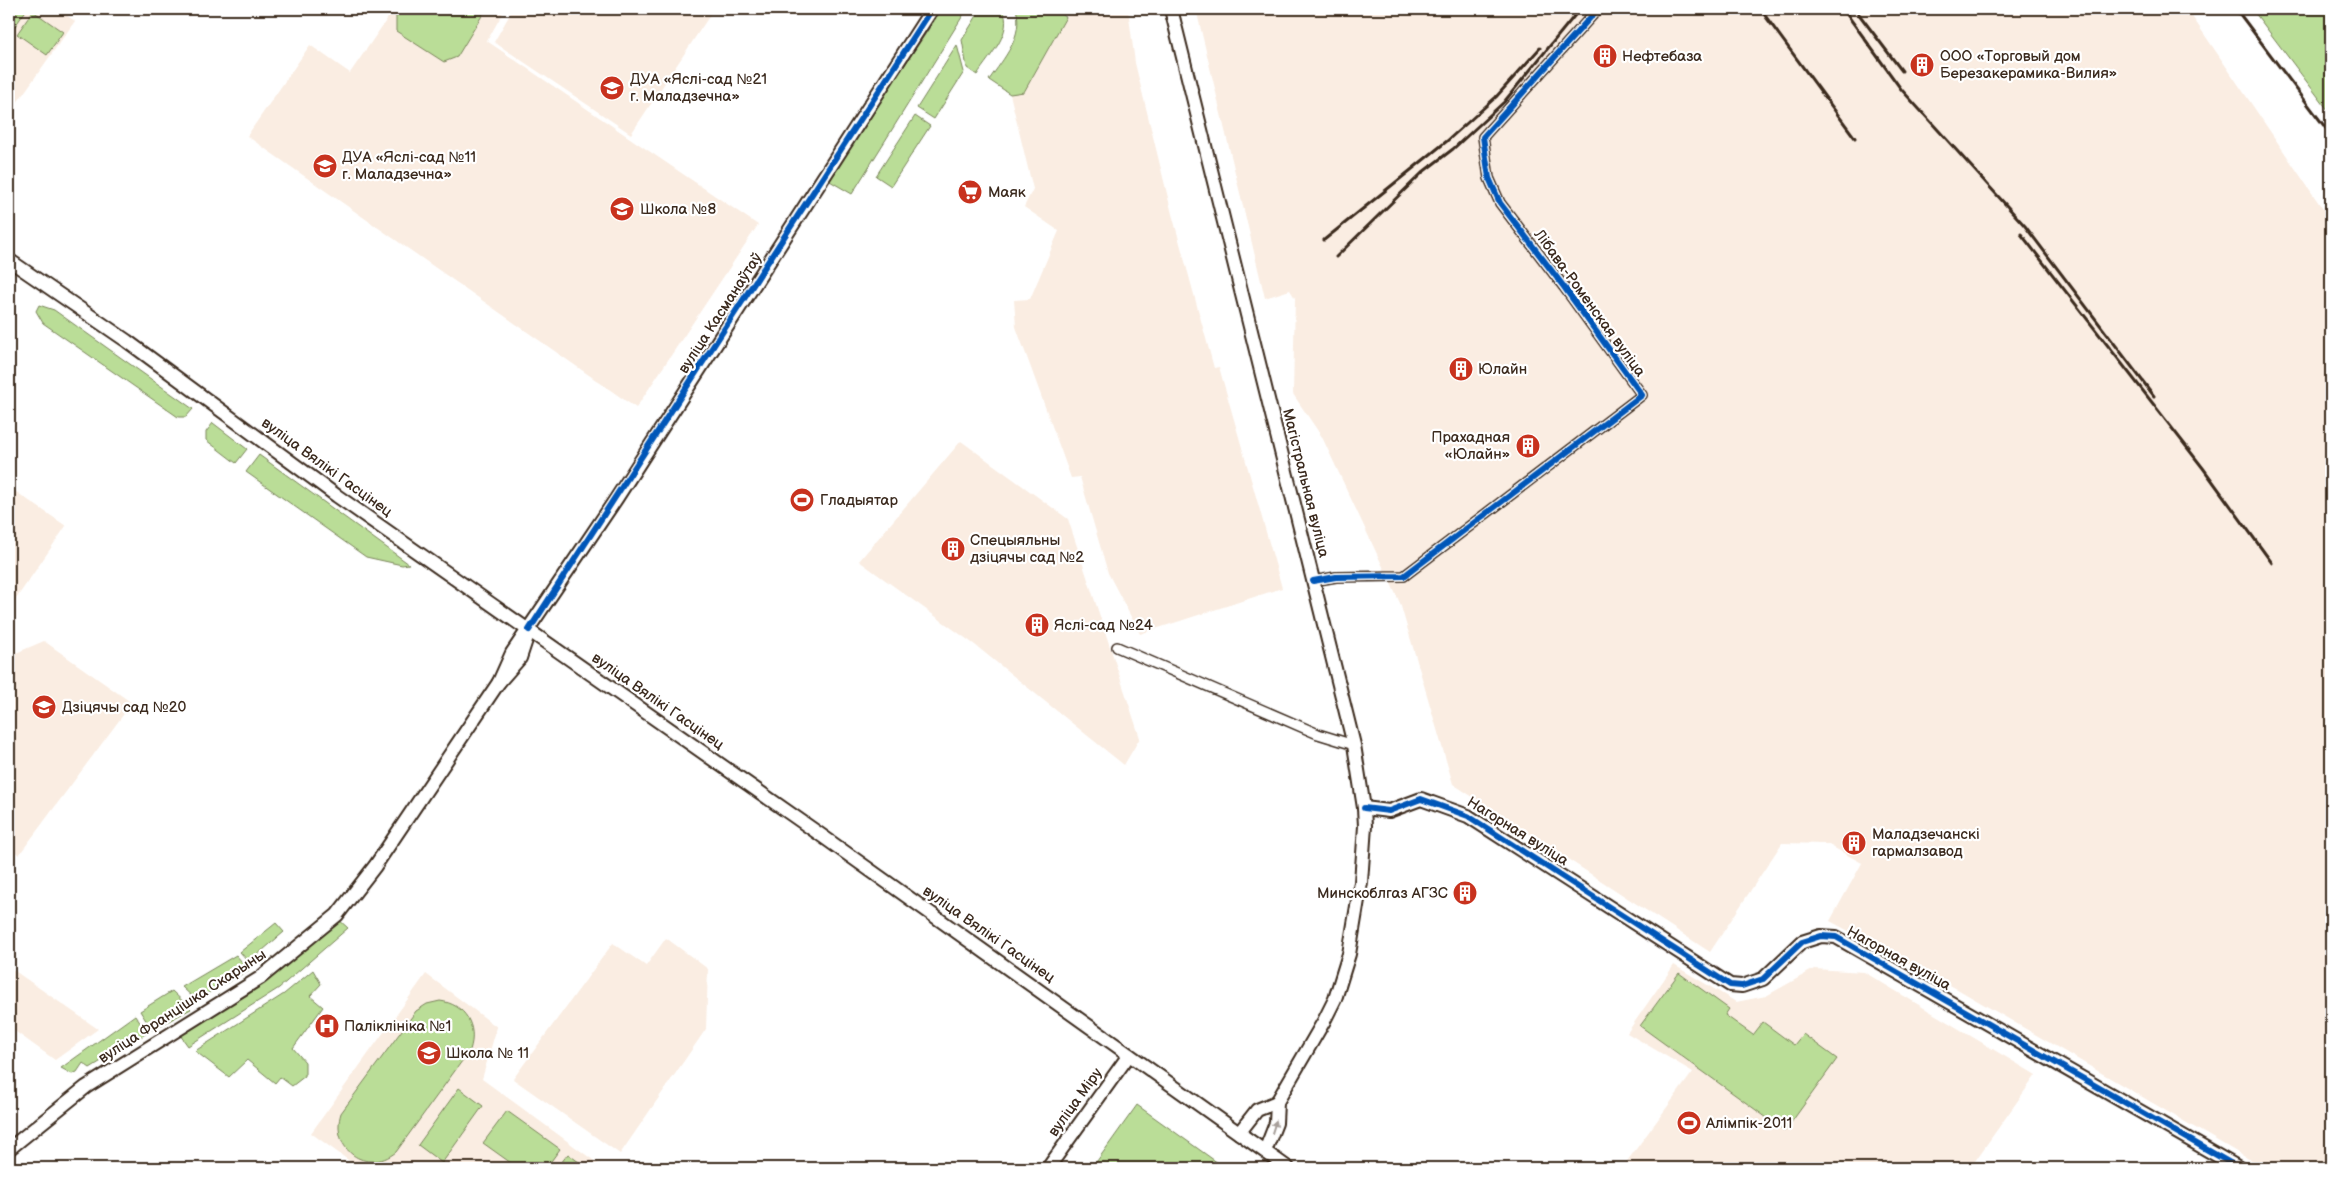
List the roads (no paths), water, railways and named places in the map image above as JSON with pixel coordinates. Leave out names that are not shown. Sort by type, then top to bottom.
[{"type":"main road","name":"вуліца Касманаўтаў","points":[[529,630],[932,9]]},
{"type":"main road","name":"Магістральная вуліца","points":[[1171,9],[1354,745],[1364,808],[1361,882],[1349,954],[1335,999],[1277,1102]]},
{"type":"main road","name":"вуліца Вялікі Гасцінец","points":[[9,260],[127,341],[337,496],[818,832],[1288,1168]]},
{"type":"main road","name":"вуліца Францішка Скарыны","points":[[9,1149],[86,1087],[260,978],[337,915],[375,866],[499,682],[512,653],[529,630]]},
{"type":"main road","name":"Нагорная вуліца","points":[[1364,808],[1389,811],[1421,799],[1468,816],[1730,986],[1742,986],[1763,979],[1802,942],[1821,936],[1836,937],[2239,1168]]},
{"type":"main road","name":"вуліца Міру","points":[[1048,1168],[1129,1055]]},
{"type":"main road","points":[[1239,1133],[1257,1110],[1277,1102],[1276,1122],[1265,1151]]},
{"type":"street","name":"Лібава-Роменская вуліца","points":[[1313,581],[1336,577],[1404,576],[1642,395],[1564,287],[1500,204],[1489,178],[1483,137],[1598,9]]},
{"type":"street","points":[[1117,646],[1318,734],[1354,745]]},
{"type":"railway","points":[[1336,257],[1423,172],[1453,149],[1504,102],[1580,9]]},
{"type":"railway","points":[[1762,9],[1855,138]]},
{"type":"railway","points":[[1843,9],[1901,89],[2025,226],[2154,396]]},
{"type":"railway","points":[[1855,9],[1902,71]]},
{"type":"railway","points":[[2236,9],[2331,135]]},
{"type":"railway","points":[[1324,240],[1447,141],[1496,97],[1540,48]]},
{"type":"railway","points":[[2021,234],[2203,468],[2272,563]]},
{"type":"place","name":"Нефтебаза","points":[[1605,56]]},
{"type":"place","name":"ООО «Торговый дом Березакерамика-Вилия»","points":[[1922,65]]},
{"type":"place","name":"ДУА «Яслі-сад №21 г. Маладзечна»","points":[[612,88]]},
{"type":"place","name":"ДУА «Яслі-сад №11 г. Маладзечна»","points":[[325,166]]},
{"type":"place","name":"Маяк","points":[[970,192]]},
{"type":"place","name":"Школа №8","points":[[622,209]]},
{"type":"place","name":"Юлайн","points":[[1461,369]]},
{"type":"place","name":"Прахадная «Юлайн»","points":[[1528,446]]},
{"type":"place","name":"Гладыятар","points":[[802,500]]},
{"type":"place","name":"Спецыяльны дзіцячы сад №2","points":[[953,549]]},
{"type":"place","name":"Яслі-сад №24","points":[[1037,625]]},
{"type":"place","name":"Дзіцячы сад №20","points":[[44,707]]},
{"type":"place","name":"Маладзечанскі гармалзавод","points":[[1854,843]]},
{"type":"place","name":"Минскоблгаз АГЗС","points":[[1465,893]]},
{"type":"place","name":"Паліклініка №1","points":[[327,1026]]},
{"type":"place","name":"Школа № 11","points":[[429,1053]]},
{"type":"place","name":"Алімпік-2011","points":[[1689,1123]]}]
